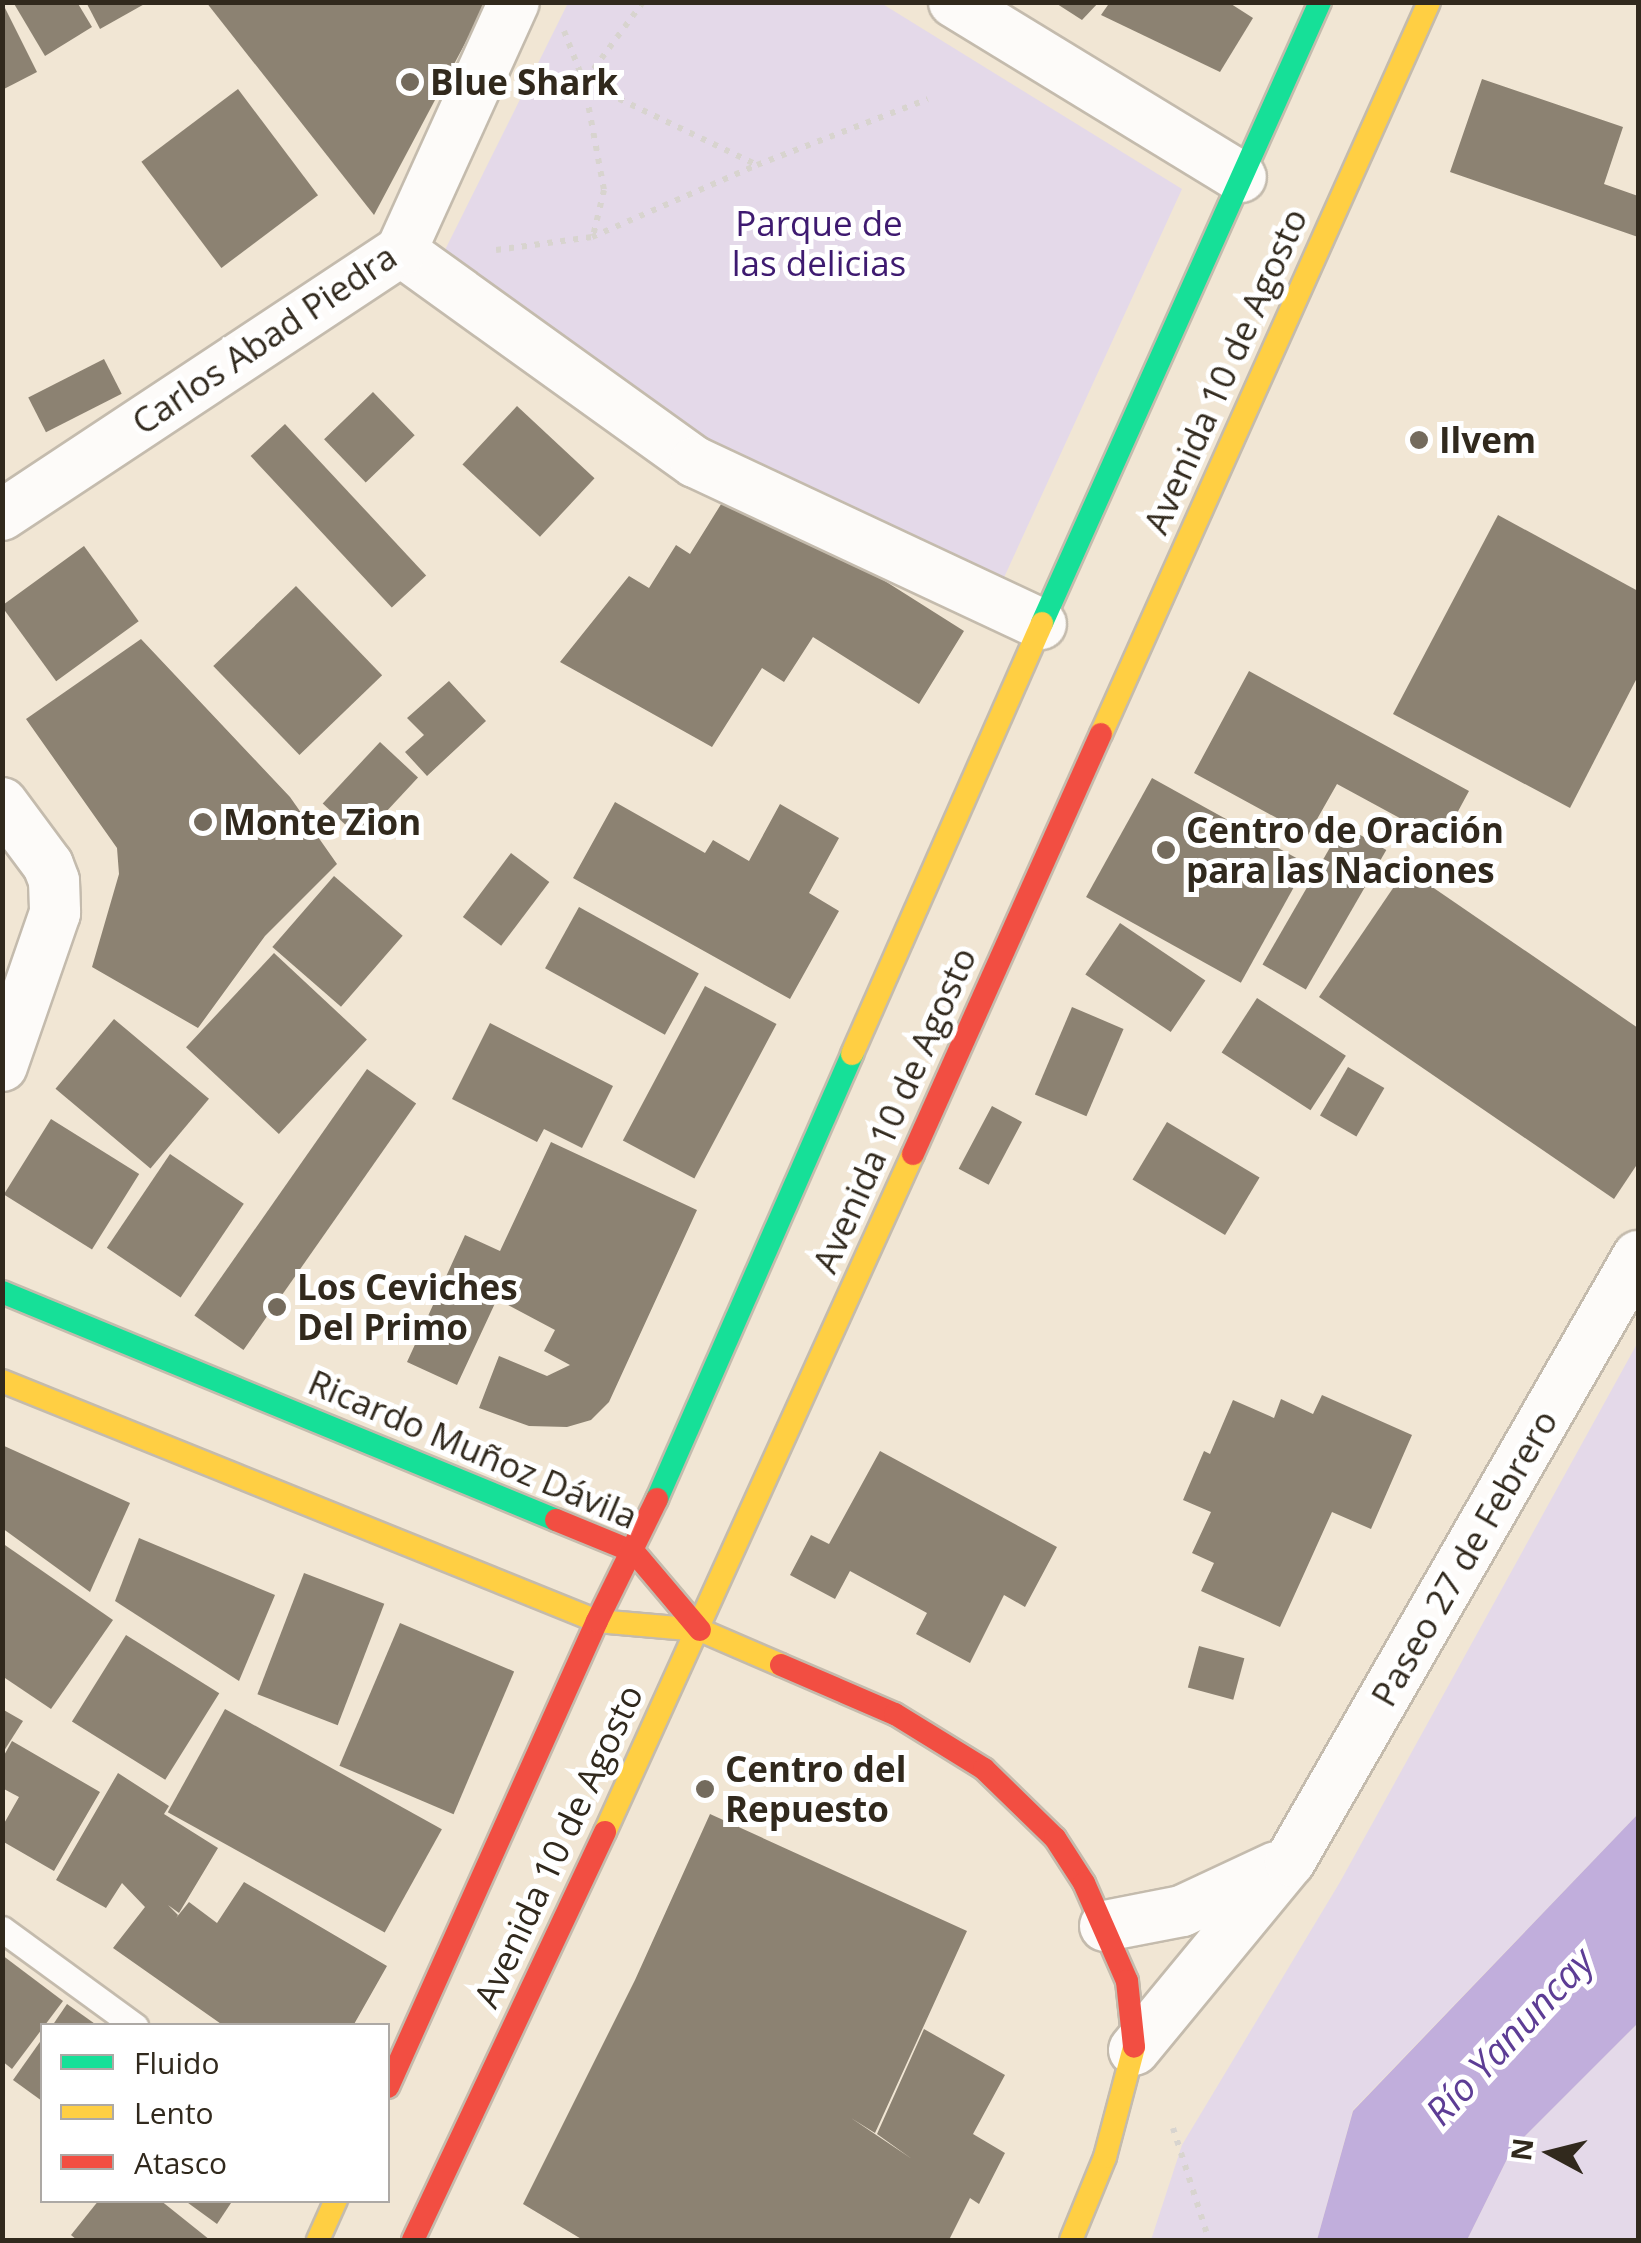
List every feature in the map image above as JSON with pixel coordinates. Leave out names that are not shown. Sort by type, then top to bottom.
[{"type":"main road","name":"Avenida 10 de Agosto","points":[[390,2083],[598,1621],[634,1552],[1041,624],[1320,2]]},
{"type":"main road","name":"Avenida 10 de Agosto","points":[[412,2240],[700,1630],[1428,2]]},
{"type":"main road","name":"Ricardo Muñoz Dávila","points":[[2,1292],[634,1552],[700,1630]]},
{"type":"main road","points":[[2,1381],[598,1621],[700,1630],[895,1714],[984,1769],[1055,1838],[1105,1926],[1127,1980],[1134,2050],[1105,2157],[1071,2240]]},
{"type":"main road","points":[[318,2240],[335,2203]]},
{"type":"street","points":[[954,2],[1242,177]]},
{"type":"street","name":"Carlos Abad Piedra","points":[[2,515],[401,251],[537,11]]},
{"type":"street","points":[[401,251],[695,462],[1041,624]]},
{"type":"street","points":[[2,803],[48,865],[54,881],[55,912],[2,1066]]},
{"type":"street","name":"Paseo 27 de Febrero","points":[[1134,2050],[1290,1860],[1638,1256]]},
{"type":"street","points":[[1105,1926],[1182,1911],[1290,1860]]},
{"type":"lane","points":[[2,1928],[130,2023]]},
{"type":"path","points":[[584,82],[643,2]]},
{"type":"path","points":[[537,11],[584,82],[604,190],[592,238]]},
{"type":"path","points":[[584,82],[757,164]]},
{"type":"path","points":[[401,251],[442,258],[592,238],[757,164],[928,99]]},
{"type":"path","points":[[1134,2050],[1182,2145],[1210,2240]]},
{"type":"green space","name":"Parque de las delicias","points":[[568,3],[881,3],[1182,189],[1001,584],[704,452],[441,258]]},
{"type":"green space","points":[[1638,1342],[1638,1814],[1353,2110],[1317,2240],[1151,2240],[1182,2145],[1340,1882]]},
{"type":"green space","points":[[1638,2023],[1638,2240],[1467,2240],[1512,2149]]},
{"type":"water","name":"Río Yanuncay","points":[[1638,1814],[1638,2023],[1512,2149],[1467,2240],[1317,2240],[1353,2111]]},
{"type":"building","points":[[2,2],[37,72],[2,90]]},
{"type":"building","points":[[13,2],[77,2],[92,27],[45,56]]},
{"type":"building","points":[[86,2],[148,2],[100,29]]},
{"type":"building","points":[[206,2],[487,2],[374,215]]},
{"type":"building","points":[[1054,2],[1099,2],[1082,20]]},
{"type":"building","points":[[1110,2],[1228,2],[1253,18],[1220,72],[1101,15]]},
{"type":"building","points":[[1482,79],[1623,127],[1604,184],[1638,196],[1638,237],[1450,172]]},
{"type":"building","points":[[238,89],[318,195],[221,268],[141,162]]},
{"type":"building","points":[[104,359],[122,394],[46,432],[28,398]]},
{"type":"building","points":[[373,392],[415,435],[366,482],[324,439]]},
{"type":"building","points":[[517,406],[595,478],[540,537],[462,465]]},
{"type":"building","points":[[285,424],[426,575],[392,607],[251,456]]},
{"type":"building","points":[[733,485],[964,631],[919,704],[813,637],[784,682],[762,668],[712,747],[560,662],[629,576],[649,588],[676,545],[690,554]]},
{"type":"building","points":[[1498,515],[1638,591],[1638,676],[1570,808],[1393,714]]},
{"type":"building","points":[[84,546],[139,621],[56,681],[2,606]]},
{"type":"building","points":[[296,586],[382,675],[299,755],[213,666]]},
{"type":"building","name":"Monte Zion","points":[[141,639],[290,797],[337,864],[265,936],[198,1028],[92,967],[119,874],[117,848],[26,719]]},
{"type":"building","points":[[1249,671],[1469,791],[1442,841],[1337,784],[1308,835],[1194,773]]},
{"type":"building","points":[[449,681],[486,721],[427,776],[405,752],[424,735],[407,718]]},
{"type":"building","points":[[380,742],[418,777],[361,839],[323,803]]},
{"type":"building","points":[[1152,778],[1307,864],[1241,983],[1086,897]]},
{"type":"building","points":[[615,802],[705,853],[713,840],[749,861],[780,804],[839,838],[809,893],[839,911],[790,999],[573,878]]},
{"type":"building","points":[[1343,825],[1386,850],[1306,989],[1262,964]]},
{"type":"building","points":[[511,853],[549,882],[501,946],[463,917]]},
{"type":"building","points":[[1406,869],[1638,1028],[1638,1163],[1614,1199],[1319,997]]},
{"type":"building","points":[[334,876],[403,936],[341,1007],[272,947]]},
{"type":"building","points":[[579,907],[699,973],[665,1035],[545,968]]},
{"type":"building","points":[[1120,923],[1205,981],[1171,1032],[1085,974]]},
{"type":"building","points":[[274,953],[367,1040],[279,1134],[186,1047]]},
{"type":"building","points":[[705,986],[777,1024],[694,1179],[623,1141]]},
{"type":"building","points":[[1257,998],[1346,1056],[1310,1110],[1222,1053]]},
{"type":"building","points":[[1072,1007],[1124,1029],[1086,1116],[1035,1094]]},
{"type":"building","points":[[114,1019],[209,1099],[150,1168],[56,1089]]},
{"type":"building","points":[[490,1023],[613,1086],[582,1148],[544,1129],[537,1142],[452,1099]]},
{"type":"building","points":[[1348,1067],[1384,1088],[1356,1136],[1320,1115]]},
{"type":"building","points":[[367,1069],[416,1103],[244,1350],[194,1316]]},
{"type":"building","points":[[992,1106],[1022,1122],[989,1185],[959,1169]]},
{"type":"building","points":[[51,1119],[139,1174],[92,1250],[4,1194]]},
{"type":"building","points":[[1167,1122],[1260,1178],[1225,1235],[1132,1179]]},
{"type":"building","points":[[551,1142],[697,1210],[609,1402],[591,1420],[567,1427],[529,1426],[479,1408],[499,1356],[547,1376],[570,1365],[544,1351],[555,1330],[497,1299],[457,1385],[407,1362],[465,1235],[500,1251]]},
{"type":"building","points":[[170,1154],[244,1204],[181,1297],[107,1248]]},
{"type":"building","points":[[1322,1395],[1412,1435],[1371,1529],[1332,1512],[1280,1627],[1201,1591],[1214,1563],[1192,1553],[1211,1512],[1183,1500],[1204,1451],[1210,1454],[1233,1400],[1274,1418],[1281,1399],[1313,1414]]},
{"type":"building","points":[[2,1445],[130,1503],[90,1592],[2,1528]]},
{"type":"building","points":[[880,1451],[1057,1547],[1025,1607],[1004,1595],[970,1663],[916,1634],[927,1613],[850,1571],[835,1599],[790,1575],[811,1535],[829,1544]]},
{"type":"building","points":[[139,1538],[275,1595],[239,1681],[115,1601]]},
{"type":"building","points":[[2,1543],[113,1620],[51,1709],[2,1676]]},
{"type":"building","points":[[304,1573],[384,1604],[338,1725],[257,1694]]},
{"type":"building","points":[[400,1623],[514,1671],[454,1814],[339,1766]]},
{"type":"building","points":[[126,1635],[219,1693],[165,1780],[72,1722]]},
{"type":"building","points":[[1199,1646],[1244,1658],[1233,1700],[1188,1688]]},
{"type":"building","points":[[2,1709],[23,1721],[2,1754]]},
{"type":"building","points":[[225,1709],[442,1829],[385,1932],[168,1812]]},
{"type":"building","points":[[12,1741],[100,1792],[54,1871],[2,1841],[2,1827],[19,1797],[2,1788],[2,1759]]},
{"type":"building","points":[[118,1773],[169,1806],[164,1814],[218,1848],[179,1913],[168,1905],[178,1915],[176,1918],[189,1902],[217,1923],[244,1882],[387,1966],[355,2023],[220,2023],[113,1948],[145,1907],[122,1883],[106,1908],[56,1880]]},
{"type":"building","points":[[710,1814],[967,1931],[875,2133],[851,2118],[912,2159],[877,2134],[924,2029],[1005,2075],[973,2134],[1005,2153],[979,2204],[970,2198],[949,2240],[583,2240],[523,2204],[635,1980]]},
{"type":"building","points":[[2,1955],[63,2001],[46,2023],[40,2023],[40,2032],[12,2069],[2,2061]]},
{"type":"building","points":[[67,2004],[94,2023],[54,2023]]},
{"type":"building","points":[[40,2042],[40,2100],[13,2080]]},
{"type":"building","points":[[97,2203],[164,2203],[210,2240],[77,2240],[71,2235]]},
{"type":"building","points":[[188,2203],[231,2203],[217,2224]]},
{"type":"traffic: fast","points":[[1042,623],[1320,2]]},
{"type":"traffic: fast","points":[[657,1499],[852,1054]]},
{"type":"traffic: fast","points":[[2,1292],[556,1520]]},
{"type":"traffic: slow","points":[[1101,734],[1429,2]]},
{"type":"traffic: slow","points":[[852,1054],[1042,623]]},
{"type":"traffic: slow","points":[[605,1832],[913,1154]]},
{"type":"traffic: slow","points":[[2,1381],[597,1621],[700,1630],[781,1665]]},
{"type":"traffic: slow","points":[[1071,2240],[1105,2157],[1134,2047]]},
{"type":"traffic: slow","points":[[318,2240],[335,2203]]},
{"type":"traffic: jam","points":[[913,1154],[1101,734]]},
{"type":"traffic: jam","points":[[390,2083],[597,1621],[657,1499]]},
{"type":"traffic: jam","points":[[556,1520],[634,1552],[700,1630]]},
{"type":"traffic: jam","points":[[781,1665],[895,1714],[984,1769],[1055,1838],[1084,1883],[1127,1981],[1134,2047]]},
{"type":"traffic: jam","points":[[413,2240],[605,1832]]},
{"type":"place","name":"Blue Shark","points":[[410,82]]},
{"type":"place","name":"Ilvem","points":[[1419,440]]},
{"type":"place","name":"Monte Zion","points":[[203,822]]},
{"type":"place","name":"Centro de Oración para las Naciones","points":[[1166,850]]},
{"type":"place","name":"Los Ceviches Del Primo","points":[[277,1307]]},
{"type":"place","name":"Centro del Repuesto","points":[[705,1789]]}]
